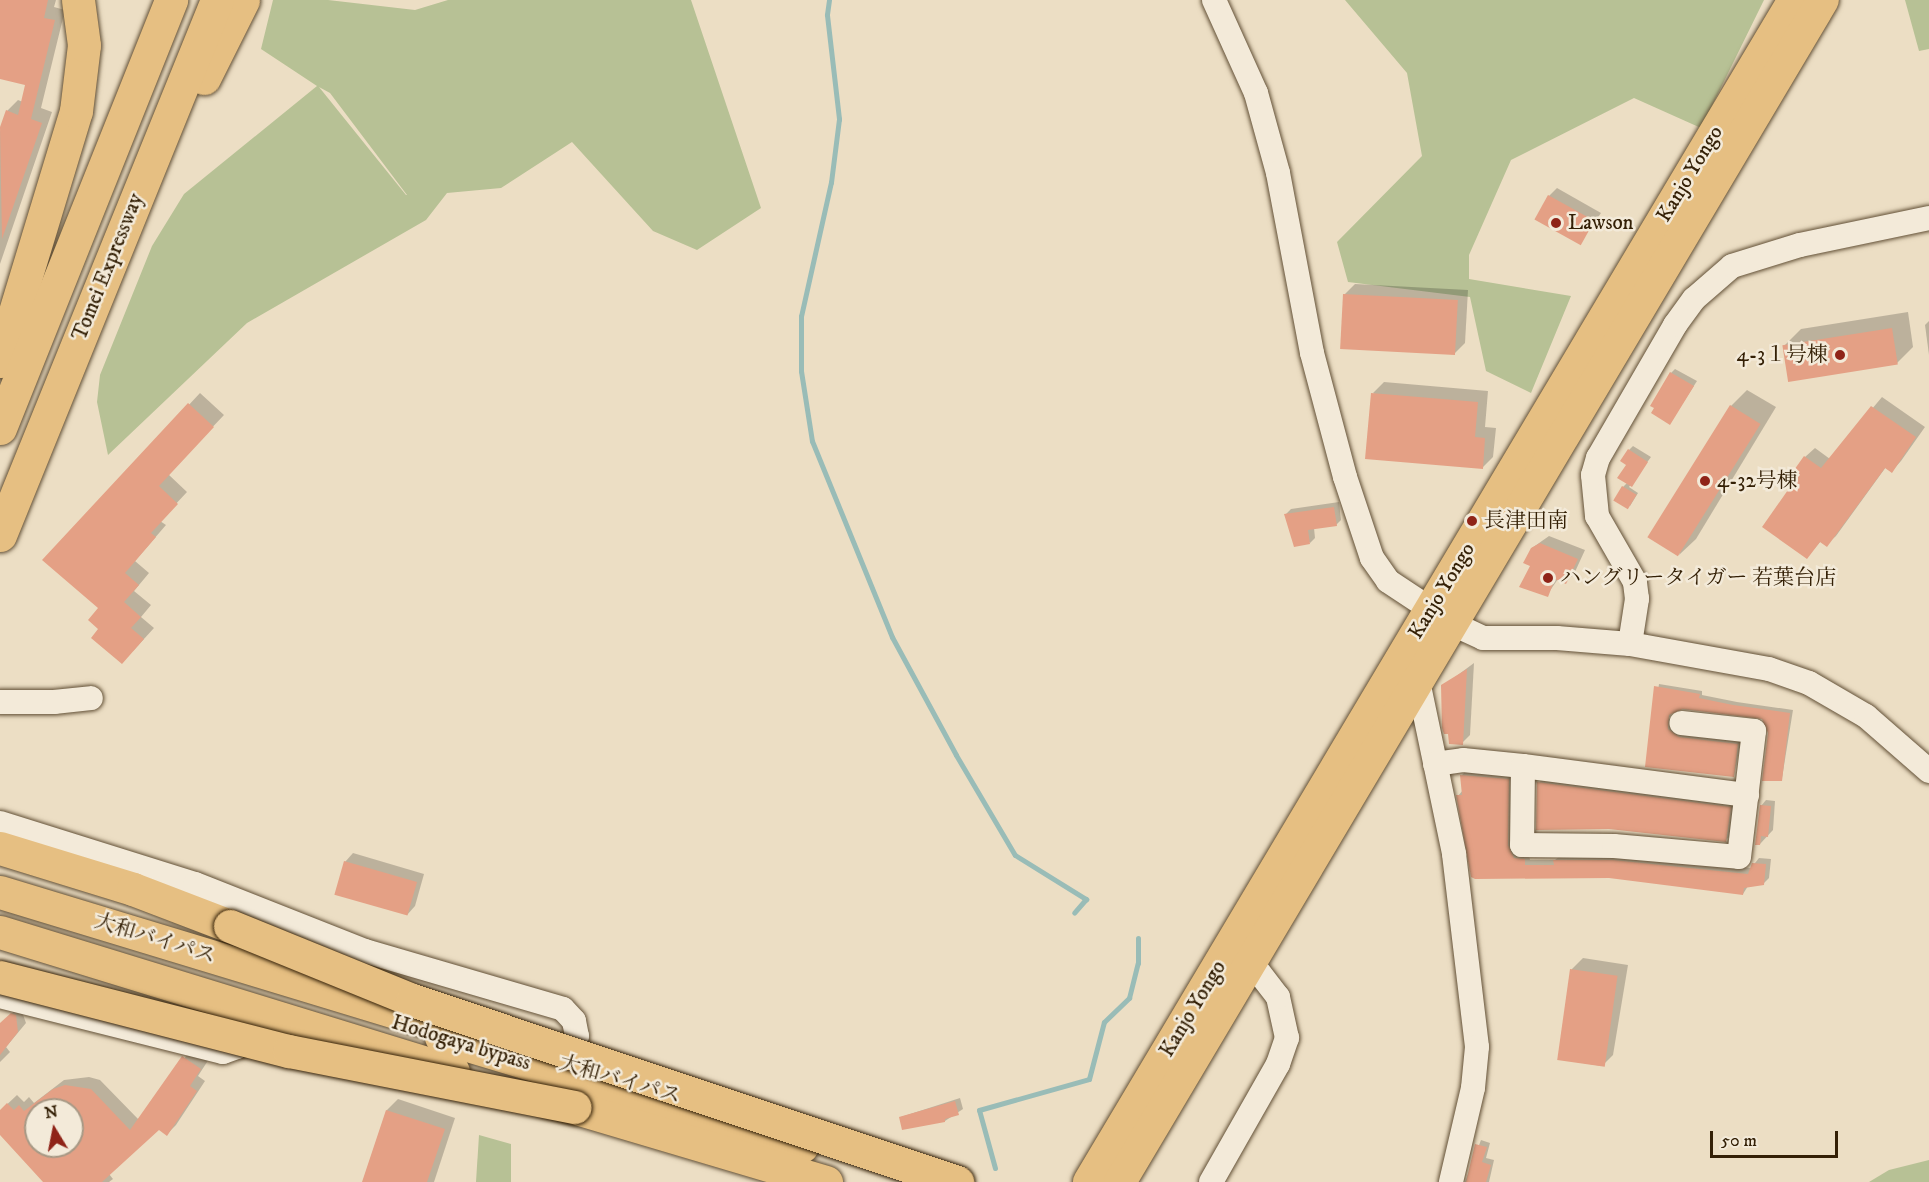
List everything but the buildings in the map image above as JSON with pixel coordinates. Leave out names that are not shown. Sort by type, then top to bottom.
[{"type":"highway","points":[[0,361],[76,111],[84,71],[78,0]]},
{"type":"highway","name":"Tomei Expressway","points":[[0,428],[171,0]]},
{"type":"highway","name":"Tomei Expressway","points":[[0,535],[217,0]]},
{"type":"highway","points":[[139,192],[231,30],[243,0]]},
{"type":"highway","points":[[0,848],[133,889],[412,1000],[957,1182]]},
{"type":"highway","points":[[0,877],[183,936],[286,979]]},
{"type":"highway","name":"大和バイパス","points":[[0,892],[570,1066],[965,1182]]},
{"type":"highway","name":"Hodogaya bypass","points":[[0,902],[922,1182]]},
{"type":"highway","points":[[3,953],[245,1027],[780,1182]]},
{"type":"highway","points":[[3,953],[289,1051],[575,1107]]},
{"type":"highway","name":"Hodogaya bypass","points":[[3,953],[575,1107],[826,1182]]},
{"type":"main road","name":"Kanjo Yongo","points":[[1089,1182],[1419,681],[1442,617],[1794,0]]},
{"type":"main road","name":"Kanjo Yongo","points":[[1120,1182],[1239,956],[1442,617],[1823,0]]},
{"type":"street","points":[[1214,0],[1256,93],[1278,173],[1312,353],[1345,477],[1372,558],[1396,588],[1471,634],[1496,641],[1557,638],[1630,644],[1769,669],[1809,683],[1866,716],[1929,771]]},
{"type":"street","points":[[1630,644],[1637,599],[1635,582],[1597,516],[1593,475],[1598,458],[1675,325],[1694,299],[1732,266],[1800,245],[1929,218]]},
{"type":"street","points":[[1419,681],[1454,854],[1477,1047],[1473,1088],[1451,1182]]},
{"type":"street","points":[[0,702],[54,702],[91,698]]},
{"type":"street","points":[[1523,766],[1522,845],[1614,846],[1739,857],[1754,731],[1681,723]]},
{"type":"street","points":[[1435,764],[1463,760],[1747,795]]},
{"type":"street","points":[[0,824],[195,884],[365,951],[563,1009],[574,1021],[577,1036],[570,1066]]},
{"type":"street","points":[[1211,1182],[1278,1064],[1287,1038],[1278,997],[1239,956]]},
{"type":"street","points":[[0,996],[223,1052],[237,1047],[245,1027]]},
{"type":"green space","points":[[273,0],[328,0],[415,10],[448,0],[691,0],[761,208],[697,250],[653,231],[572,142],[501,188],[447,193],[426,220],[247,323],[108,455],[97,402],[100,375],[152,246],[184,194],[317,86],[261,49]],"holes":[[[319,87],[330,93],[407,195]]]},
{"type":"green space","points":[[1345,0],[1764,0],[1701,128],[1634,98],[1511,160],[1469,255],[1469,279],[1571,296],[1531,393],[1486,371],[1470,297],[1348,282],[1337,242],[1422,156],[1407,73]]},
{"type":"green space","points":[[1905,0],[1929,0],[1929,49],[1919,51]]},
{"type":"green space","points":[[479,1135],[511,1144],[511,1182],[476,1182]]},
{"type":"green space","points":[[1929,1160],[1929,1182],[1869,1182],[1889,1170]]},
{"type":"waterway","points":[[829,0],[827,15],[839,119],[831,182],[801,316],[801,371],[812,441],[892,637],[956,755],[1015,855],[1086,899],[1074,913]]},
{"type":"waterway","points":[[995,1168],[979,1110],[1089,1079],[1104,1022],[1129,998],[1138,963],[1138,938]]},
{"type":"place","name":"Lawson","points":[[1556,223]]},
{"type":"place","name":"4-3１号棟","points":[[1840,355]]},
{"type":"place","name":"4-32号棟","points":[[1705,481]]},
{"type":"place","name":"長津田南","points":[[1472,521]]},
{"type":"place","name":"ハングリータイガー 若葉台店","points":[[1548,578]]}]
